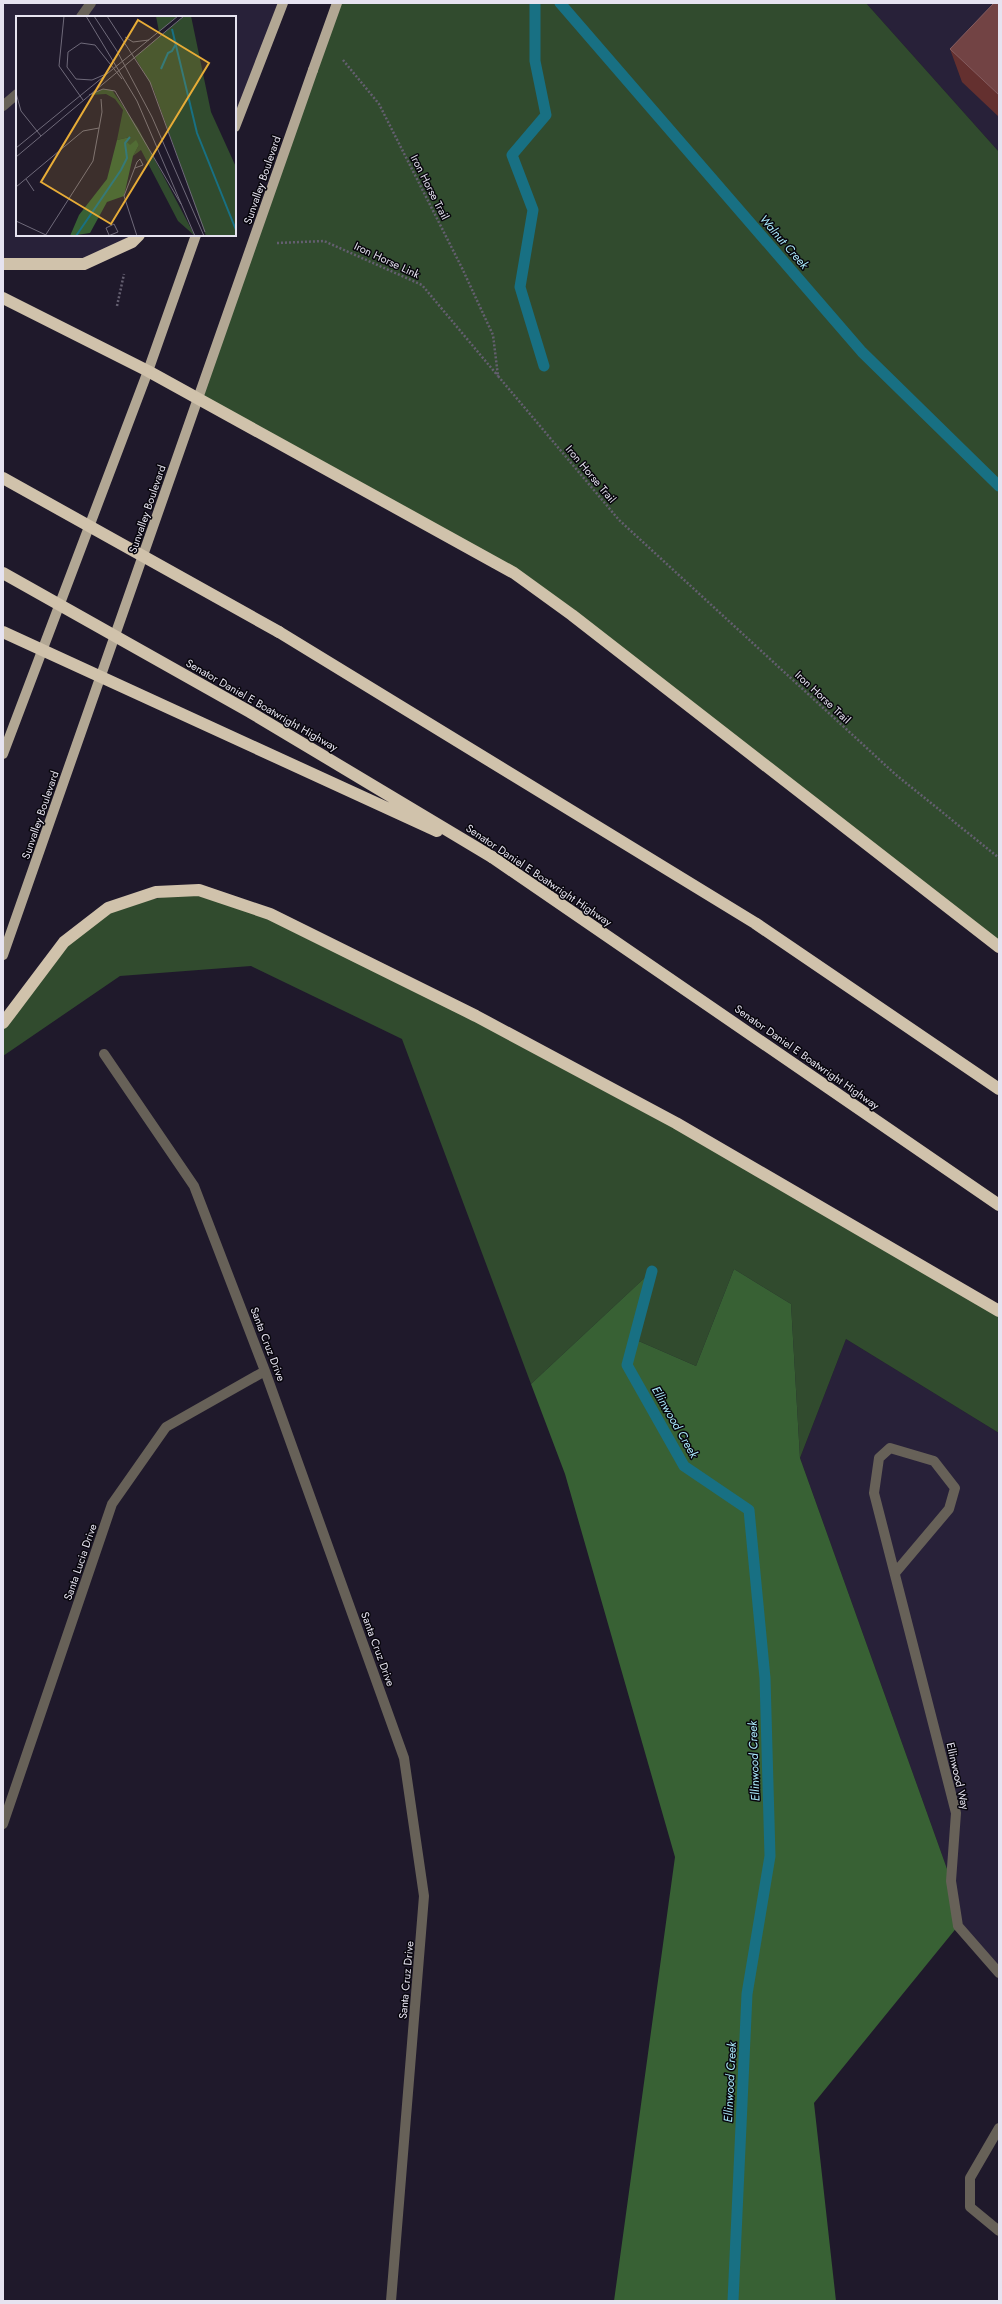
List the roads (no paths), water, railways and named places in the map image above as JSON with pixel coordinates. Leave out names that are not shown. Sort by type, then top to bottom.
[{"type":"highway","points":[[3,264],[84,264],[132,242],[138,236]]},
{"type":"highway","points":[[3,298],[148,371],[514,573],[572,615],[999,947]]},
{"type":"highway","points":[[3,478],[279,632],[755,923],[999,1089]]},
{"type":"highway","name":"Senator Daniel E Boatwright Highway","points":[[3,573],[250,712],[492,857],[999,1205]]},
{"type":"highway","points":[[3,632],[492,857]]},
{"type":"highway","points":[[3,1023],[64,942],[108,908],[156,892],[199,890],[270,914],[476,1016],[676,1123],[999,1311]]},
{"type":"main road","points":[[236,124],[283,3]]},
{"type":"main road","name":"Sunvalley Boulevard","points":[[3,955],[337,3]]},
{"type":"main road","points":[[3,754],[148,371],[196,236]]},
{"type":"street","points":[[82,16],[91,3]]},
{"type":"street","points":[[3,106],[16,95]]},
{"type":"street","name":"Santa Cruz Drive","points":[[104,1054],[194,1186],[266,1371],[404,1758],[424,1896],[391,2301]]},
{"type":"street","name":"Santa Lucia Drive","points":[[3,1824],[112,1504],[166,1427],[266,1371]]},
{"type":"street","name":"Ellinwood Way","points":[[895,1573],[949,1509],[955,1488],[934,1461],[890,1448],[879,1458],[874,1493],[956,1813],[951,1880],[958,1926],[999,1973]]},
{"type":"street","points":[[999,2128],[970,2178],[970,2206],[999,2231]]},
{"type":"waterway","name":"Ellinwood Creek","points":[[535,3],[535,61],[546,115],[512,155],[533,210],[520,287],[544,366]]},
{"type":"waterway","name":"Walnut Creek","points":[[560,3],[862,352],[999,486]]},
{"type":"waterway","name":"Ellinwood Creek","points":[[652,1271],[627,1365],[684,1466],[749,1510],[765,1678],[770,1856],[747,1994],[733,2301]]}]
